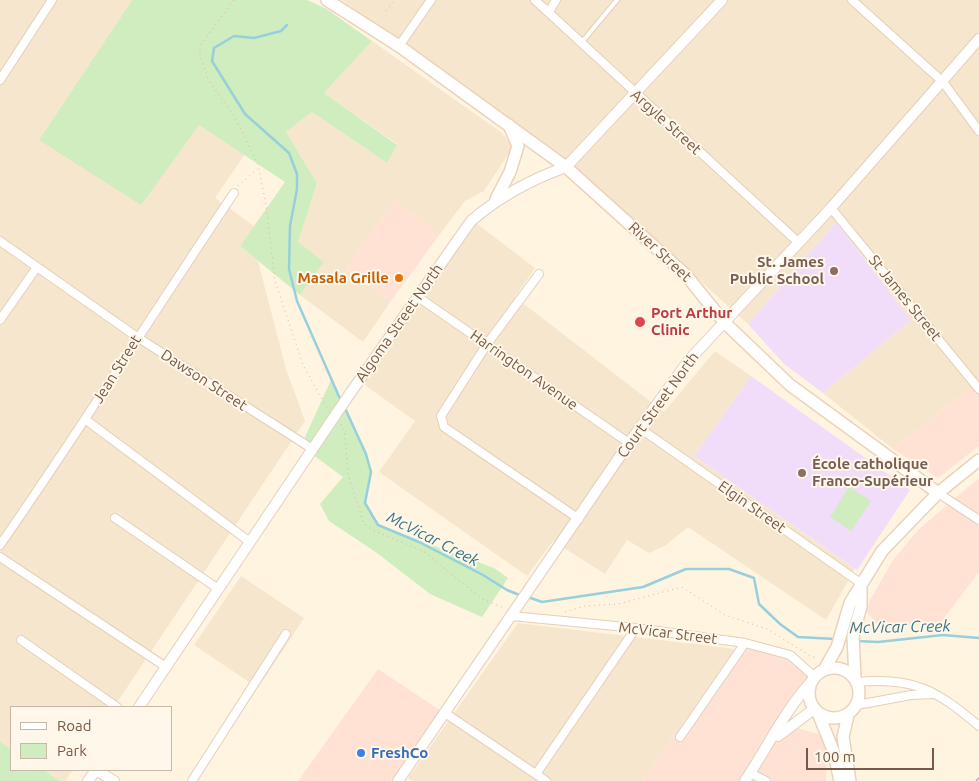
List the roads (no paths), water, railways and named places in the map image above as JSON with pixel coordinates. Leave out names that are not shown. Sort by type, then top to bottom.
[{"type":"main road","name":"River Street","points":[[327,0],[399,46],[566,167],[686,275],[724,322],[790,384],[938,493]]},
{"type":"main road","points":[[496,199],[510,172],[518,146],[509,125]]},
{"type":"main road","points":[[840,781],[835,755],[809,693],[817,676],[835,652],[862,586],[882,551],[938,493],[979,460]]},
{"type":"main road","points":[[850,781],[843,738],[848,715],[857,705],[860,694],[856,680],[853,651],[855,604]]},
{"type":"main road","points":[[817,676],[841,669],[856,680]]},
{"type":"main road","points":[[816,711],[830,718],[848,715]]},
{"type":"street","points":[[0,80],[52,0]]},
{"type":"street","points":[[399,46],[430,0]]},
{"type":"street","name":"Argyle Street","points":[[535,0],[799,242]]},
{"type":"street","points":[[549,12],[556,0]]},
{"type":"street","name":"Algoma Street North","points":[[140,706],[311,448],[471,221],[496,199],[547,174],[566,167],[722,0]]},
{"type":"street","points":[[852,0],[943,82],[979,131]]},
{"type":"street","name":"Court Street North","points":[[398,781],[445,713],[510,612],[521,603],[629,443],[641,429],[689,360],[831,208],[979,39]]},
{"type":"street","name":"Jean Street","points":[[0,545],[86,420],[137,337],[234,193]]},
{"type":"street","name":"St James Street","points":[[831,208],[979,389]]},
{"type":"street","name":"Dawson Street","points":[[0,241],[137,337],[311,448]]},
{"type":"street","points":[[0,320],[37,267]]},
{"type":"street","points":[[539,274],[487,344],[443,410],[441,416],[444,426],[448,430],[579,519]]},
{"type":"street","name":"Harrington Avenue","points":[[418,297],[629,443]]},
{"type":"street","points":[[86,420],[250,542]]},
{"type":"street","name":"Elgin Street","points":[[641,429],[862,586]]},
{"type":"street","name":"River Street","points":[[938,493],[979,520]]},
{"type":"street","points":[[115,518],[217,588]]},
{"type":"street","points":[[0,557],[166,666]]},
{"type":"street","name":"McVicar Street","points":[[510,612],[745,643],[790,655],[817,676]]},
{"type":"street","points":[[536,774],[636,628]]},
{"type":"street","points":[[192,781],[286,634]]},
{"type":"street","points":[[21,640],[116,706]]},
{"type":"street","points":[[680,737],[745,643]]},
{"type":"street","points":[[766,781],[748,777],[770,744],[790,708],[817,676]]},
{"type":"street","points":[[856,680],[902,681],[923,687],[956,707],[979,726]]},
{"type":"street","points":[[857,705],[904,696],[936,694]]},
{"type":"street","points":[[770,744],[798,719],[816,711]]},
{"type":"street","points":[[445,713],[546,781]]},
{"type":"street","points":[[98,771],[114,781]]},
{"type":"lane","points":[[580,43],[617,0]]},
{"type":"waterway","name":"McVicar Creek","points":[[287,25],[281,31],[254,38],[234,36],[214,48],[212,61],[245,114],[289,153],[297,174],[297,189],[290,226],[289,269],[297,301],[341,401]]},
{"type":"waterway","name":"McVicar Creek","points":[[344,406],[366,454],[371,472],[365,503],[378,525],[419,542],[483,575],[507,590],[522,596]]},
{"type":"waterway","name":"McVicar Creek","points":[[528,597],[542,602],[643,587],[686,569],[729,569],[754,578],[759,604],[780,624],[798,637],[836,639]]},
{"type":"waterway","name":"McVicar Creek","points":[[856,641],[878,642],[943,635],[979,638]]},
{"type":"place","name":"St. James Public School","points":[[834,271]]},
{"type":"place","name":"Masala Grille","points":[[399,278]]},
{"type":"place","name":"Port Arthur Clinic","points":[[640,322]]},
{"type":"place","name":"École catholique Franco-Supérieur","points":[[802,473]]},
{"type":"place","name":"FreshCo","points":[[361,753]]}]
